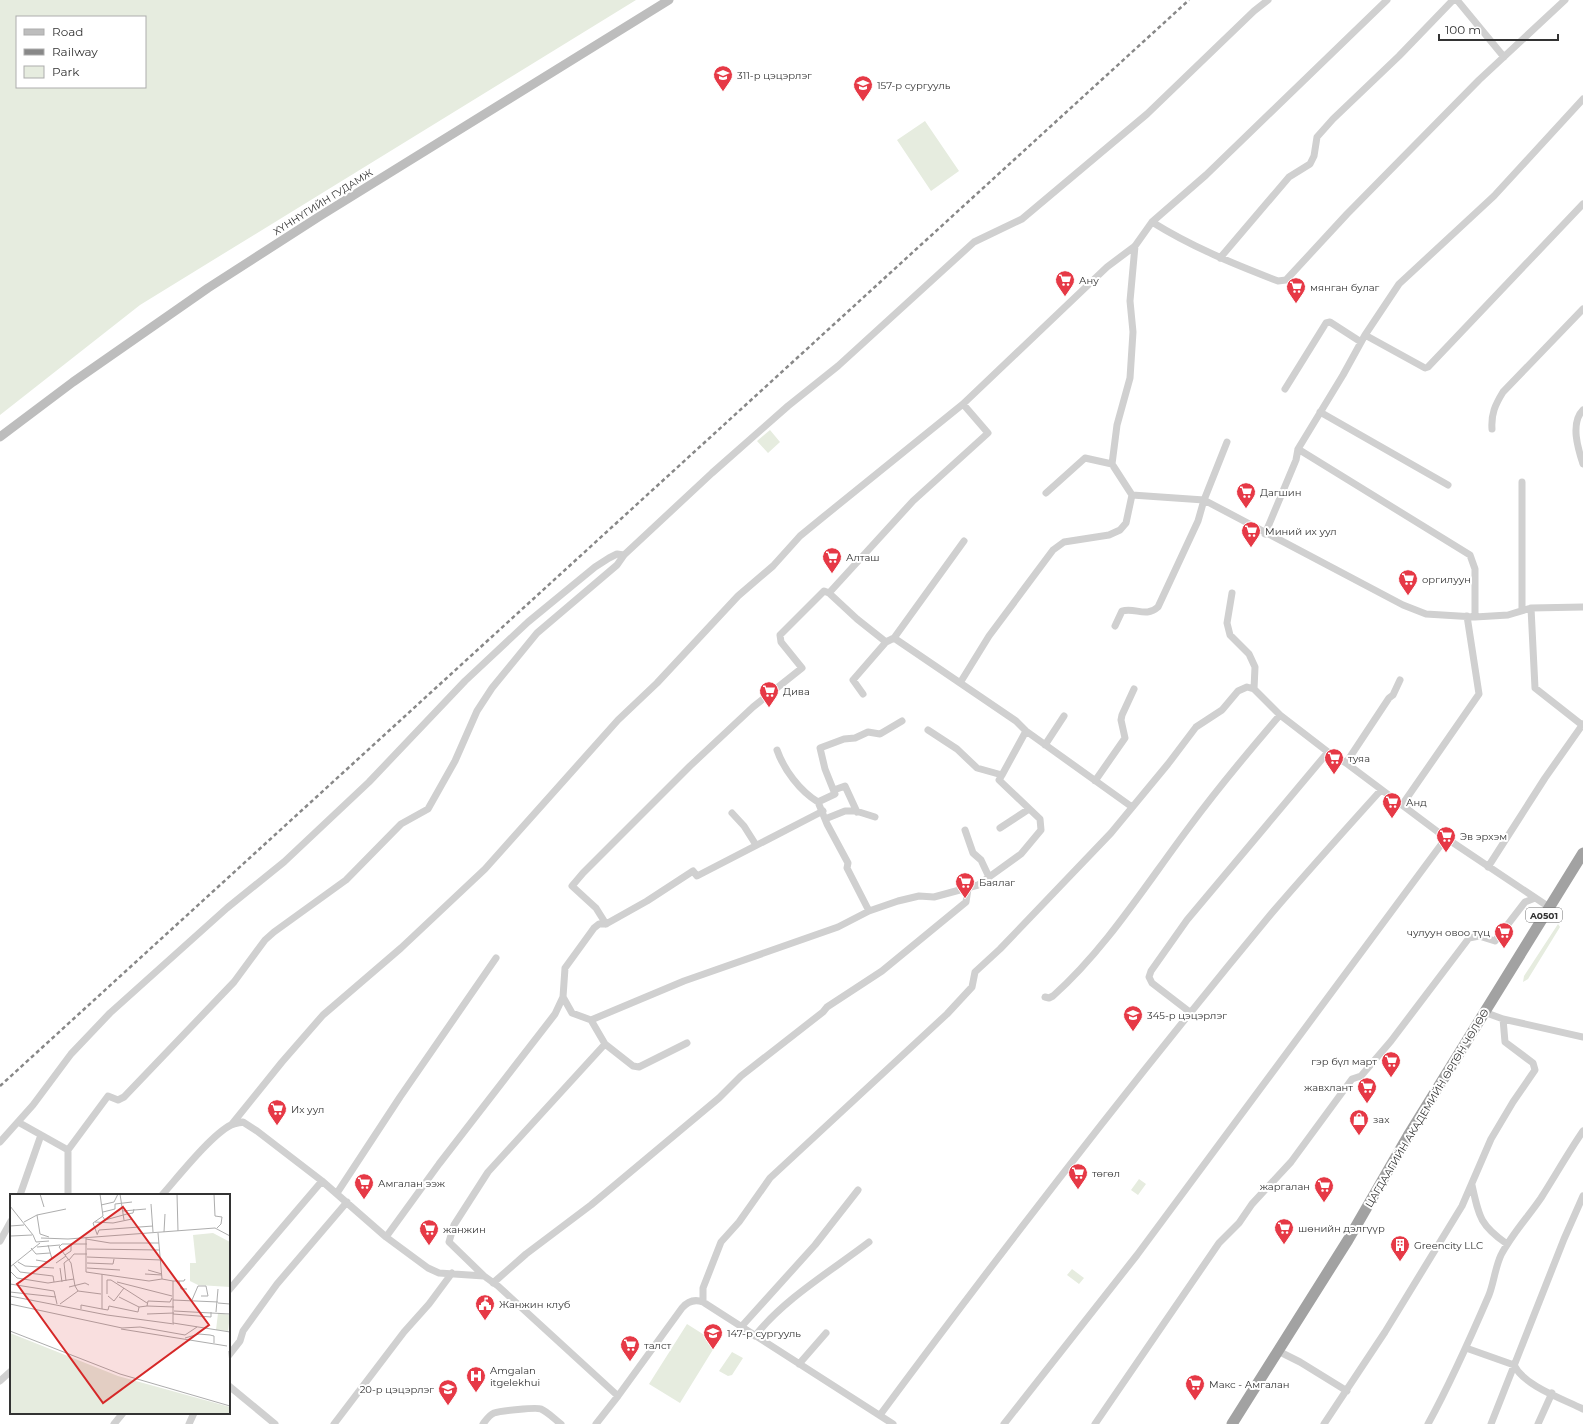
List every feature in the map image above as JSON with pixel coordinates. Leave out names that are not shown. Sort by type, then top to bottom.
[{"type":"highway","name":"ЦАГДААГИЙН АКАДЕМИЙН ӨРГӨН ЧӨЛӨӨ","points":[[1232,1424],[1348,1240],[1408,1136],[1583,853]]},
{"type":"main road","name":"ХҮННҮГИЙН ГУДАМЖ","points":[[0,437],[79,378],[208,288],[320,216],[669,0]]},
{"type":"street","points":[[68,1194],[68,1150],[108,1096],[118,1100],[124,1096],[234,982],[270,936],[286,922],[346,880],[401,824],[428,809],[455,761],[484,699],[530,641],[617,565],[624,555],[712,473],[788,406],[838,366],[974,242],[1022,219],[1170,94],[1248,16],[1268,0]]},
{"type":"street","points":[[163,1194],[192,1161],[223,1130],[232,1124],[282,1062],[323,1016],[401,948],[485,869],[609,730],[656,683],[738,596],[773,566],[800,536],[964,404],[1107,268],[1135,246],[1152,222],[1206,174],[1387,0]]},
{"type":"street","points":[[1220,258],[1289,176],[1310,164],[1314,156],[1317,137],[1333,119],[1399,56],[1453,0]]},
{"type":"street","points":[[1457,0],[1504,56]]},
{"type":"street","points":[[1152,222],[1180,240],[1220,258],[1278,281],[1286,280],[1347,214],[1504,56],[1565,0]]},
{"type":"street","points":[[1265,534],[1296,460],[1298,449],[1363,339],[1399,284],[1494,196],[1583,99]]},
{"type":"street","points":[[1285,389],[1326,323],[1330,322],[1418,365],[1425,368],[1428,367],[1583,204]]},
{"type":"street","points":[[960,683],[989,636],[1053,550],[1064,542],[1109,535],[1120,530],[1126,523],[1132,495],[1112,464],[1117,425],[1130,378],[1133,332],[1130,301],[1135,246]]},
{"type":"street","points":[[1492,429],[1491,418],[1495,404],[1503,392],[1583,309]]},
{"type":"street","points":[[829,593],[913,501],[988,433],[964,404]]},
{"type":"street","points":[[1583,410],[1578,417],[1576,424],[1578,446],[1583,464]]},
{"type":"street","points":[[1320,412],[1448,485]]},
{"type":"street","points":[[1115,626],[1122,611],[1126,610],[1148,613],[1153,612],[1158,607],[1198,521],[1204,500],[1227,442]]},
{"type":"street","points":[[1298,449],[1470,555],[1475,569],[1475,617]]},
{"type":"street","points":[[1046,493],[1085,458],[1112,464]]},
{"type":"street","points":[[1522,482],[1522,610]]},
{"type":"street","points":[[1132,495],[1204,500],[1265,534],[1403,605],[1426,614],[1475,617],[1508,615],[1531,608],[1583,606]]},
{"type":"street","points":[[862,694],[853,680],[886,642],[894,638],[964,541]]},
{"type":"street","points":[[0,1142],[18,1122],[71,1054],[91,1031],[228,908],[284,862],[369,782],[465,681],[528,622],[595,567],[617,554],[624,555]]},
{"type":"street","points":[[606,924],[596,908],[572,886],[583,873],[690,766],[753,707],[802,668],[781,642],[780,635],[824,590],[886,642]]},
{"type":"street","points":[[1232,593],[1227,623],[1230,635],[1249,654],[1255,667],[1254,689]]},
{"type":"street","points":[[1488,867],[1545,778],[1583,724],[1535,688],[1531,608]]},
{"type":"street","points":[[1402,805],[1479,694],[1467,616]]},
{"type":"street","points":[[894,638],[1016,721],[1026,731],[1132,807]]},
{"type":"street","points":[[1346,763],[1389,698],[1393,695],[1400,680]]},
{"type":"street","points":[[703,1302],[703,1288],[721,1242],[738,1222],[770,1178],[947,1014],[972,987],[975,972],[1000,949],[1088,858],[1132,807],[1196,727],[1222,710],[1238,691],[1247,687],[1254,689],[1280,715],[1328,752],[1346,763],[1446,838],[1550,907]]},
{"type":"street","points":[[1096,781],[1125,738],[1121,720],[1134,689]]},
{"type":"street","points":[[1045,997],[1049,998],[1053,996],[1083,967],[1155,875],[1190,825],[1280,715]]},
{"type":"street","points":[[1045,745],[1064,716]]},
{"type":"street","points":[[818,802],[835,794],[825,769],[820,748],[844,739],[855,738],[868,732],[880,734],[902,721]]},
{"type":"street","points":[[928,730],[957,749],[977,768],[1002,775]]},
{"type":"street","points":[[591,1020],[684,981],[838,928],[869,911],[898,900],[919,896],[934,897],[961,888],[968,889],[989,877],[1021,854],[1041,830],[1040,819],[999,780],[1026,731]]},
{"type":"street","points":[[777,750],[782,762],[801,788],[818,802],[869,911]]},
{"type":"street","points":[[1192,1013],[1152,983],[1149,977],[1151,970],[1187,920],[1328,752]]},
{"type":"street","points":[[834,790],[845,786],[857,812]]},
{"type":"street","points":[[880,1415],[1024,1224],[1272,912],[1381,790]]},
{"type":"street","points":[[1000,828],[1029,809]]},
{"type":"street","points":[[386,1237],[439,1164],[555,1014],[563,997],[565,968],[594,928],[599,924],[606,924],[647,901],[693,871],[697,876],[806,821],[824,815],[845,811],[875,816]]},
{"type":"street","points":[[732,813],[744,826],[756,845]]},
{"type":"street","points":[[965,830],[973,853],[981,860],[989,877]]},
{"type":"street","points":[[1004,1424],[1137,1255],[1446,838]]},
{"type":"street","points":[[493,1282],[526,1254],[591,1206],[719,1098],[741,1076],[823,1012],[827,1006],[882,971],[966,902],[968,889]]},
{"type":"street","points":[[1095,1424],[1219,1243],[1239,1223],[1252,1204],[1291,1162],[1352,1079],[1361,1076],[1391,1041],[1469,938],[1479,936],[1495,941],[1525,902],[1535,898]]},
{"type":"street","points":[[336,1193],[496,958]]},
{"type":"street","points":[[563,997],[572,1013],[591,1020],[605,1044],[633,1066],[639,1067],[687,1043]]},
{"type":"street","points":[[1484,1012],[1503,1019],[1583,1037]]},
{"type":"street","points":[[1324,1424],[1389,1327],[1462,1206],[1491,1139],[1535,1069],[1534,1063],[1505,1042],[1503,1019]]},
{"type":"street","points":[[605,1044],[488,1172],[454,1225],[449,1242],[484,1276],[493,1282],[618,1396]]},
{"type":"street","points":[[18,1122],[68,1150]]},
{"type":"street","points":[[232,1124],[243,1122],[257,1131],[348,1202],[386,1237],[428,1268],[439,1273],[484,1276]]},
{"type":"street","points":[[1428,1424],[1451,1381],[1466,1348],[1491,1290],[1498,1262],[1507,1244],[1540,1198],[1583,1131]]},
{"type":"street","points":[[20,1194],[41,1135]]},
{"type":"street","points":[[230,1289],[322,1181]]},
{"type":"street","points":[[1472,1185],[1477,1210],[1484,1224],[1492,1233],[1507,1244]]},
{"type":"street","points":[[741,1327],[815,1245],[858,1190]]},
{"type":"street","points":[[1492,1424],[1564,1239],[1583,1196]]},
{"type":"street","points":[[230,1354],[240,1341],[243,1331],[278,1284],[348,1202]]},
{"type":"street","points":[[0,1241],[10,1223]]},
{"type":"street","points":[[755,1336],[765,1323],[784,1305],[869,1242]]},
{"type":"street","points":[[334,1424],[404,1332],[429,1304],[452,1273]]},
{"type":"street","points":[[596,1424],[684,1306],[694,1300],[703,1302],[894,1424]]},
{"type":"street","points":[[799,1364],[826,1333]]},
{"type":"street","points":[[1466,1348],[1514,1365],[1518,1374],[1528,1382],[1583,1409]]},
{"type":"street","points":[[1278,1352],[1300,1362],[1347,1391]]},
{"type":"street","points":[[0,1380],[10,1372]]},
{"type":"street","points":[[230,1387],[275,1424]]},
{"type":"street","points":[[1538,1424],[1552,1393]]},
{"type":"street","points":[[483,1424],[494,1413],[523,1410],[534,1407],[541,1409],[561,1424]]},
{"type":"street","points":[[114,1424],[122,1414]]},
{"type":"street","points":[[189,1424],[194,1414]]},
{"type":"green space","points":[[0,0],[636,0],[140,305],[0,415]]},
{"type":"green space","points":[[925,121],[959,171],[931,191],[897,140]]},
{"type":"green space","points":[[770,430],[780,442],[768,453],[757,441]]},
{"type":"green space","points":[[1558,924],[1560,927],[1528,979],[1523,982],[1524,976]]},
{"type":"green space","points":[[1139,1179],[1146,1184],[1138,1195],[1131,1190]]},
{"type":"green space","points":[[1072,1269],[1084,1278],[1079,1284],[1067,1275]]},
{"type":"green space","points":[[687,1324],[717,1343],[680,1403],[649,1384]]},
{"type":"green space","points":[[732,1352],[743,1358],[732,1375],[728,1376],[719,1371]]},
{"type":"railway","points":[[0,1086],[1189,0]]},
{"type":"place","name":"311-р цэцэрлэг","points":[[723,92]]},
{"type":"place","name":"157-р сургууль","points":[[863,102]]},
{"type":"place","name":"Ану","points":[[1065,297]]},
{"type":"place","name":"мянган булаг","points":[[1296,304]]},
{"type":"place","name":"Дагшин","points":[[1246,509]]},
{"type":"place","name":"Миний их уул","points":[[1251,548]]},
{"type":"place","name":"Алташ","points":[[832,574]]},
{"type":"place","name":"оргилуун","points":[[1408,596]]},
{"type":"place","name":"Дива","points":[[769,708]]},
{"type":"place","name":"туяа","points":[[1334,775]]},
{"type":"place","name":"Анд","points":[[1392,819]]},
{"type":"place","name":"Эв эрхэм","points":[[1446,853]]},
{"type":"place","name":"Баялаг","points":[[965,899]]},
{"type":"place","name":"чулуун овоо түц","points":[[1504,949]]},
{"type":"place","name":"345-р цэцэрлэг","points":[[1133,1032]]},
{"type":"place","name":"гэр бүл март","points":[[1391,1078]]},
{"type":"place","name":"жавхлант","points":[[1367,1104]]},
{"type":"place","name":"Их уул","points":[[277,1126]]},
{"type":"place","name":"зах","points":[[1359,1136]]},
{"type":"place","name":"төгөл","points":[[1078,1190]]},
{"type":"place","name":"Амгалан ээж","points":[[364,1200]]},
{"type":"place","name":"жаргалан","points":[[1324,1203]]},
{"type":"place","name":"шөнийн дэлгүүр","points":[[1284,1245]]},
{"type":"place","name":"жанжин","points":[[429,1246]]},
{"type":"place","name":"Greencity LLC","points":[[1400,1262]]},
{"type":"place","name":"Жанжин клуб","points":[[485,1321]]},
{"type":"place","name":"147-р сургууль","points":[[713,1350]]},
{"type":"place","name":"талст","points":[[630,1362]]},
{"type":"place","name":"Amgalan itgelekhui","points":[[476,1393]]},
{"type":"place","name":"Макс - Амгалан","points":[[1195,1401]]},
{"type":"place","name":"20-р цэцэрлэг","points":[[448,1406]]}]
